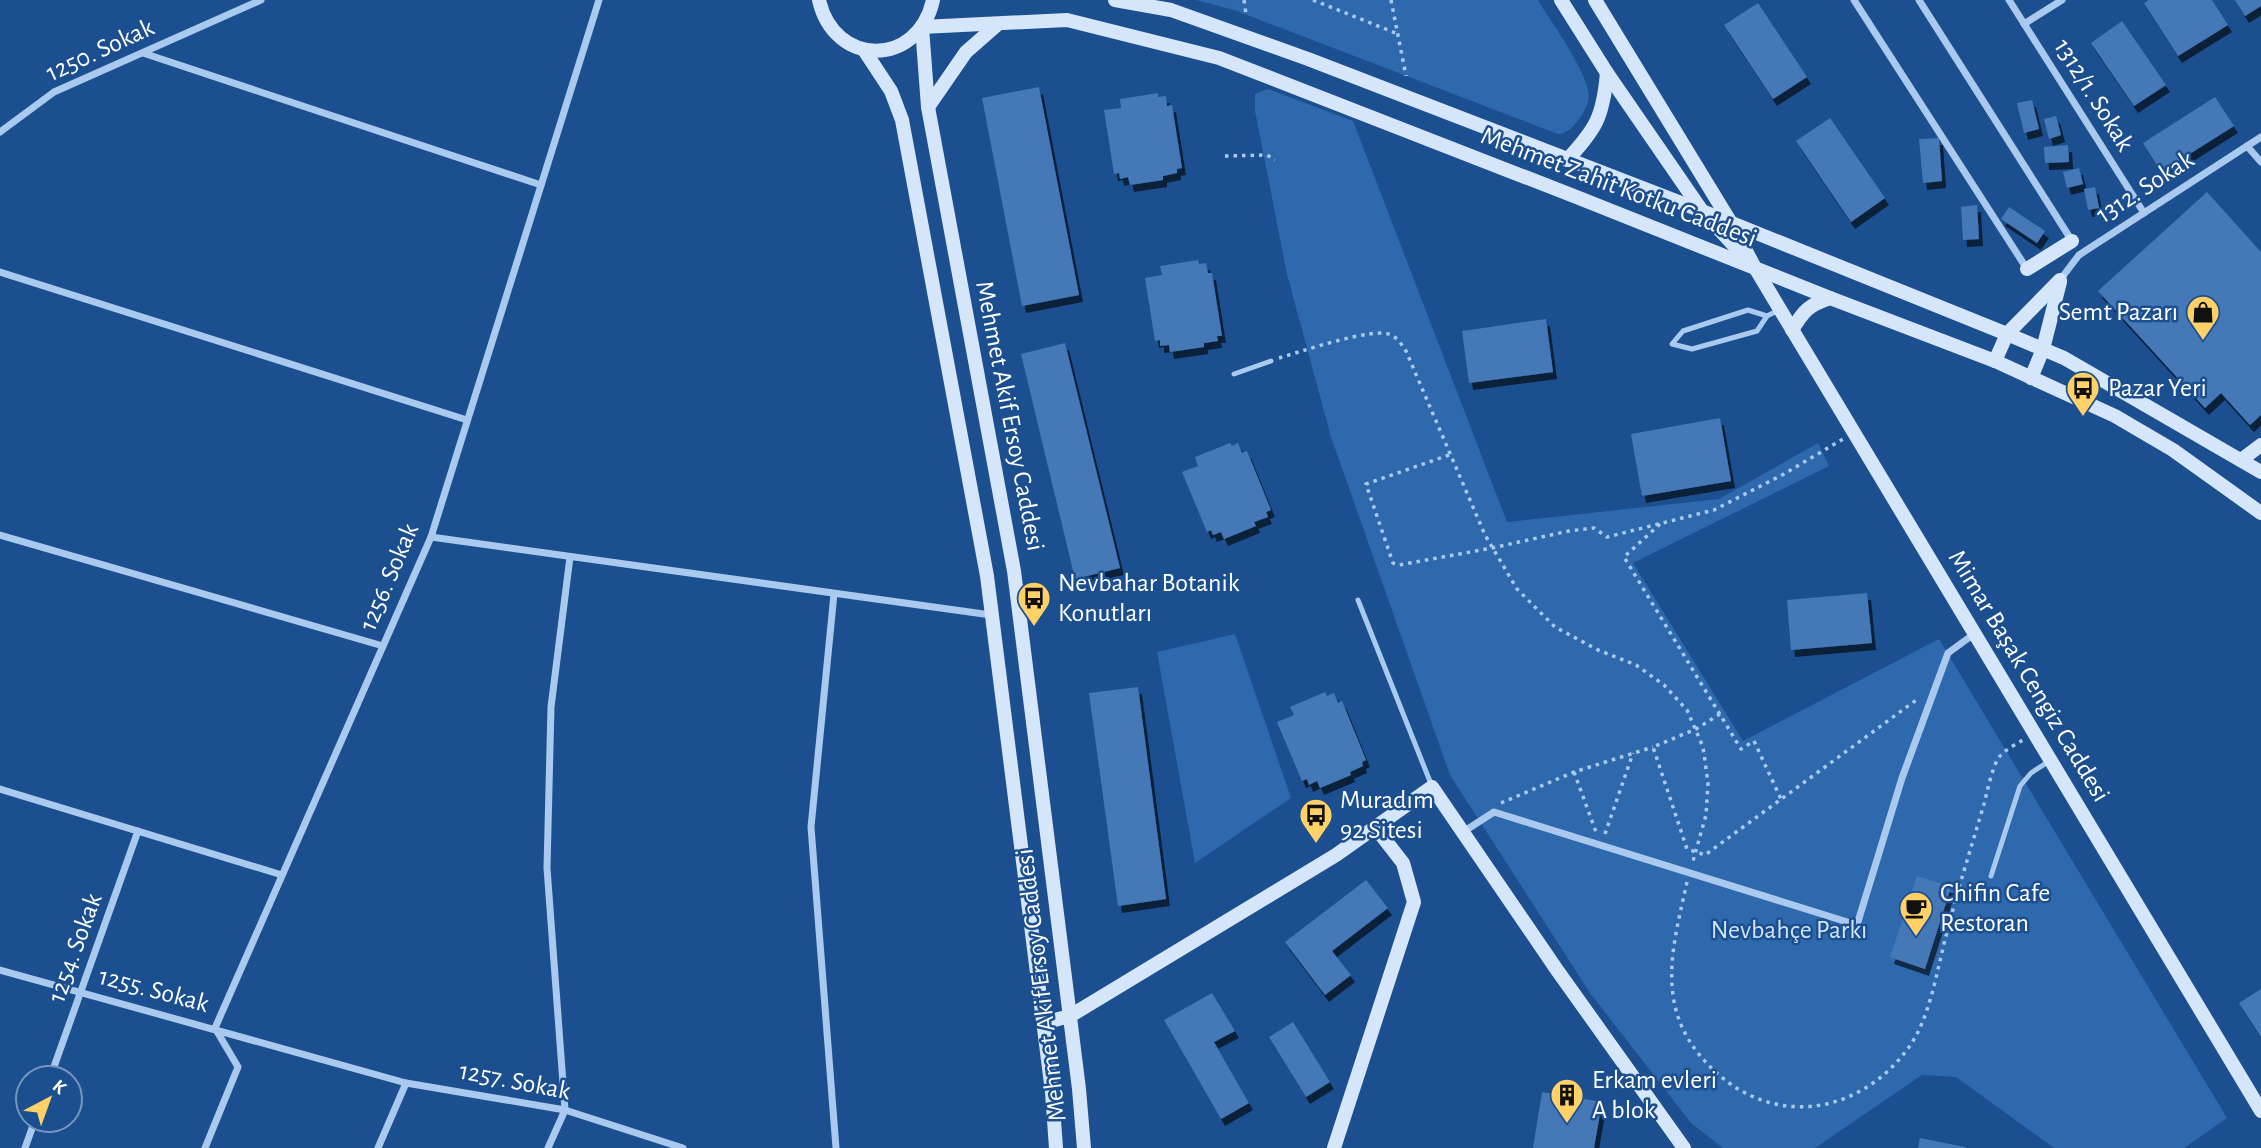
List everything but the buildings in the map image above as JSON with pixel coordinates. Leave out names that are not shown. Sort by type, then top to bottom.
[{"type":"main road","points":[[805,0],[820,6],[828,25],[838,37],[864,50],[880,51],[897,47],[911,39],[930,13],[933,0]]},
{"type":"main road","name":"Mehmet Zahit Kotku Caddesi","points":[[1115,0],[1171,10],[1308,59],[1702,211],[2007,334],[2064,358],[2261,472]]},
{"type":"main road","name":"Mimar Başak Cengiz Caddesi","points":[[1562,0],[1607,74],[1702,211],[1754,266]]},
{"type":"main road","name":"Mimar Başak Cengiz Caddesi","points":[[1595,0],[2261,1111]]},
{"type":"main road","name":"Mehmet Zahit Kotku Caddesi","points":[[922,27],[1067,20],[1219,58],[1995,360],[2115,416],[2173,450],[2261,513]]},
{"type":"main road","points":[[928,107],[966,52],[998,24]]},
{"type":"main road","name":"Mehmet Akif Ersoy Caddesi","points":[[922,27],[928,107],[1014,571],[1084,1148]]},
{"type":"main road","name":"Mehmet Akif Ersoy Caddesi","points":[[864,50],[891,91],[902,120],[987,576],[1056,1148]]},
{"type":"main road","points":[[1567,160],[1598,123],[1605,102],[1607,74]]},
{"type":"main road","points":[[2027,269],[2072,241]]},
{"type":"main road","points":[[1995,360],[2007,334],[2060,280]]},
{"type":"main road","points":[[2031,378],[2043,349],[2060,280]]},
{"type":"main road","points":[[1792,330],[1811,304],[1830,298]]},
{"type":"main road","points":[[2241,460],[2261,445]]},
{"type":"main road","points":[[1043,1023],[1070,1016],[1336,855],[1432,787],[1683,1148]]},
{"type":"main road","points":[[1334,1148],[1414,902],[1404,863],[1375,827]]},
{"type":"street","name":"1250. Sokak","points":[[0,132],[54,92],[261,0]]},
{"type":"street","name":"1256. Sokak","points":[[215,1028],[430,537],[599,0]]},
{"type":"street","points":[[1854,0],[2027,269]]},
{"type":"street","points":[[1919,0],[2072,241]]},
{"type":"street","name":"1312/1. Sokak","points":[[2009,0],[2144,213]]},
{"type":"street","points":[[2024,24],[2062,0]]},
{"type":"street","points":[[143,53],[541,184]]},
{"type":"street","name":"1312. Sokak","points":[[2060,280],[2079,255],[2261,137]]},
{"type":"street","points":[[2247,146],[2261,162]]},
{"type":"street","points":[[0,272],[467,420]]},
{"type":"street","points":[[0,535],[383,646]]},
{"type":"street","points":[[430,537],[992,615]]},
{"type":"street","points":[[548,1148],[565,1110],[547,868],[551,707],[570,557]]},
{"type":"street","points":[[834,594],[811,827],[836,1148]]},
{"type":"street","points":[[1463,832],[1494,812],[1857,925],[1902,778],[1948,653],[1975,634]]},
{"type":"street","points":[[0,789],[282,875]]},
{"type":"street","name":"1254. Sokak","points":[[55,1064],[138,831]]},
{"type":"street","name":"1255. Sokak","points":[[0,970],[406,1083]]},
{"type":"street","points":[[205,1148],[238,1067],[215,1028]]},
{"type":"street","points":[[378,1148],[406,1083]]},
{"type":"street","name":"1257. Sokak","points":[[406,1083],[565,1110],[683,1148]]},
{"type":"lane","points":[[1767,316],[1748,310],[1683,331],[1672,344],[1692,349],[1757,331],[1767,316],[1780,310]]},
{"type":"lane","points":[[1234,374],[1271,361]]},
{"type":"lane","points":[[1358,600],[1432,787]]},
{"type":"lane","points":[[1991,876],[2020,786],[2031,773],[2050,760]]},
{"type":"path","points":[[1244,0],[1246,15]]},
{"type":"path","points":[[1313,0],[1398,34]]},
{"type":"path","points":[[1391,0],[1406,76]]},
{"type":"path","points":[[1225,156],[1267,155],[1275,160]]},
{"type":"path","points":[[1271,361],[1343,339],[1378,333],[1389,333],[1398,340],[1406,351],[1449,455],[1492,548],[1517,589],[1556,627],[1598,650],[1636,665],[1664,685],[1687,710],[1703,747],[1708,783],[1706,815],[1690,873],[1670,972],[1682,1027],[1701,1057],[1720,1076],[1748,1096],[1774,1105],[1829,1105],[1858,1093],[1885,1073],[1910,1045],[1927,1009],[1958,888],[1999,756],[2034,732]]},
{"type":"path","points":[[1449,455],[1366,484],[1393,563],[1399,565],[1569,531],[1594,528],[1607,537],[1714,510],[1784,474],[1854,432]]},
{"type":"path","points":[[1662,523],[1624,557],[1741,748],[1754,741],[1781,799]]},
{"type":"path","points":[[1653,747],[1687,849],[1705,855],[1918,698],[1932,697]]},
{"type":"path","points":[[1494,812],[1502,801],[1574,772],[1653,747],[1696,729],[1720,714]]},
{"type":"path","points":[[1601,845],[1633,753]]},
{"type":"path","points":[[1574,772],[1601,845]]},
{"type":"green space","points":[[1196,0],[1538,0],[1582,73],[1587,85],[1588,102],[1583,114],[1572,127],[1558,134],[1234,10]]},
{"type":"green space","name":"Nevbahçe Parkı","points":[[1268,89],[1353,121],[1507,522],[1719,499],[1818,443],[1829,466],[1633,563],[1743,741],[1939,639],[2227,1118],[2184,1148],[2054,1148],[1956,1077],[1922,1075],[1815,1148],[1723,1148],[1691,1123],[1590,993],[1450,775],[1331,437],[1287,274],[1255,111],[1255,94]]},
{"type":"green space","points":[[1235,634],[1291,798],[1195,863],[1157,652]]},
{"type":"place","name":"Semt Pazarı","points":[[2203,342]]},
{"type":"place","name":"Pazar Yeri","points":[[2083,418]]},
{"type":"place","name":"Nevbahar Botanik Konutları","points":[[1034,628]]},
{"type":"place","name":"Muradım 92 Sitesi","points":[[1316,845]]},
{"type":"place","name":"Chifin Cafe Restoran","points":[[1916,938]]},
{"type":"place","name":"Erkam evleri A blok","points":[[1567,1125]]}]
